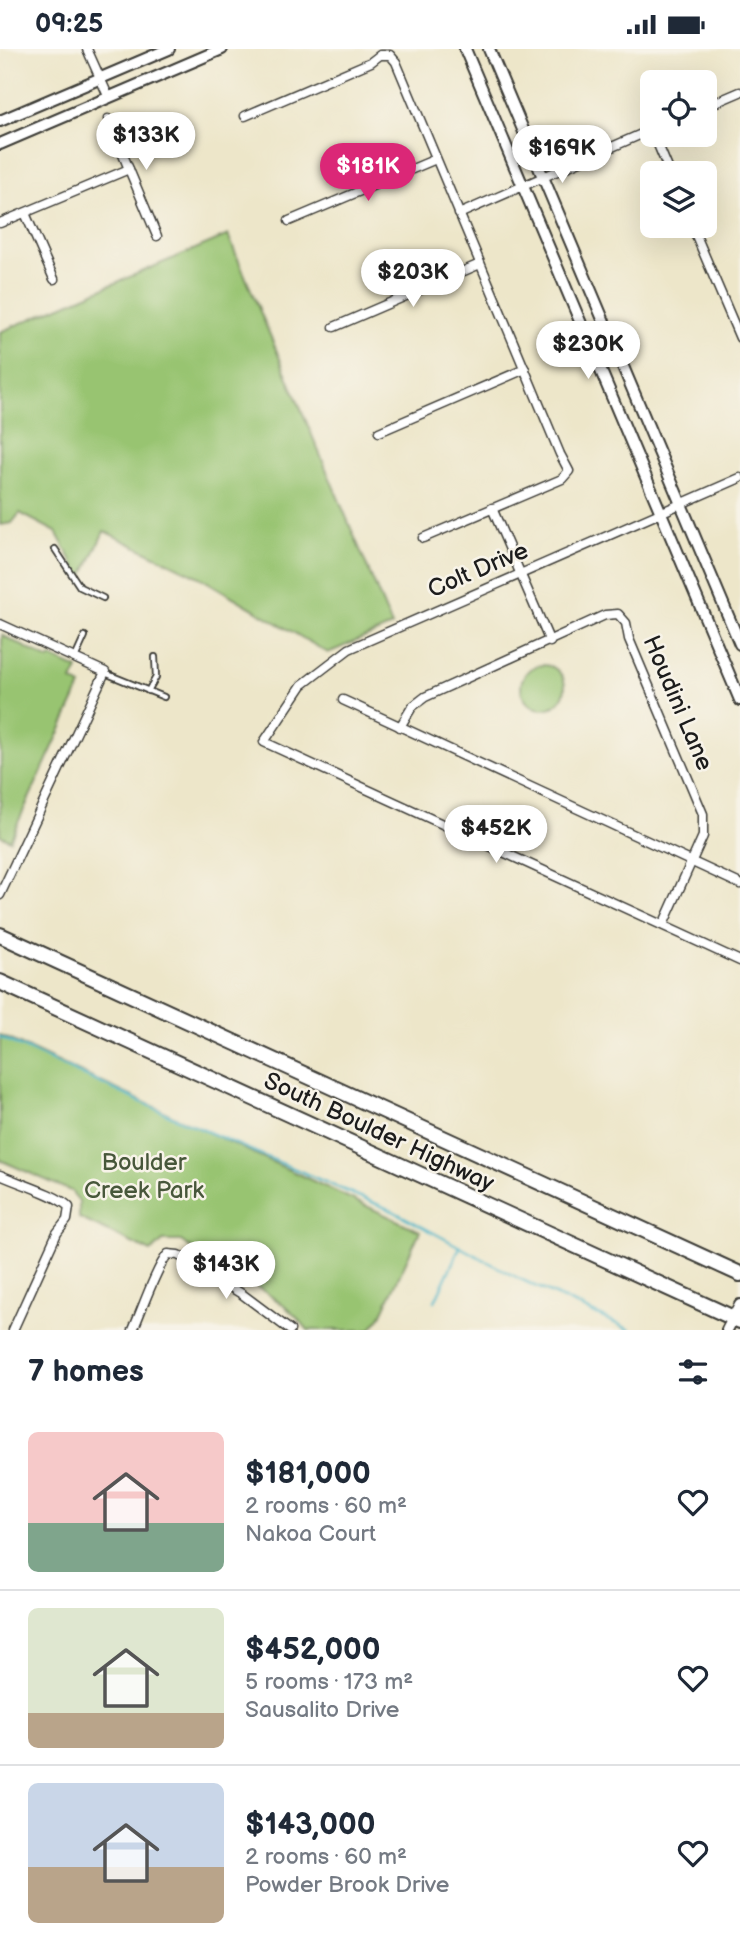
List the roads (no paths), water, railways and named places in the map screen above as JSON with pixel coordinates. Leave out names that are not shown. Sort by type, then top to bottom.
[{"type":"main road","name":"South Boulder Highway","points":[[0,935],[740,1274]]},
{"type":"main road","name":"South Boulder Highway","points":[[0,982],[354,1147],[735,1318]]},
{"type":"street","points":[[88,49],[109,98]]},
{"type":"street","points":[[0,121],[169,49]]},
{"type":"street","points":[[0,144],[222,49]]},
{"type":"street","points":[[465,49],[740,700]]},
{"type":"street","points":[[489,49],[740,644]]},
{"type":"street","points":[[245,116],[371,62],[380,55],[390,55],[397,62],[569,471],[562,479],[423,538]]},
{"type":"street","points":[[717,102],[740,92]]},
{"type":"street","points":[[108,119],[157,236]]},
{"type":"street","points":[[459,214],[640,137]]},
{"type":"street","points":[[289,221],[436,159]]},
{"type":"street","points":[[0,223],[129,169]]},
{"type":"street","points":[[25,213],[54,279]]},
{"type":"street","points":[[697,238],[740,338]]},
{"type":"street","points":[[334,327],[480,264]]},
{"type":"street","points":[[379,432],[525,369]]},
{"type":"street","name":"Colt Drive","points":[[663,926],[264,742],[288,702],[334,659],[406,621],[740,478]]},
{"type":"street","points":[[400,727],[412,707],[425,697],[550,642],[492,508]]},
{"type":"street","name":"Houdini Lane","points":[[550,642],[605,615],[618,614],[626,623],[629,639],[704,814],[703,836],[663,926]]},
{"type":"street","points":[[0,624],[104,672],[0,895]]},
{"type":"street","points":[[343,700],[740,884]]},
{"type":"street","points":[[663,926],[740,961]]},
{"type":"street","points":[[0,1175],[40,1194],[60,1197],[69,1207],[66,1220],[57,1233],[13,1330]]},
{"type":"street","points":[[133,1330],[159,1274],[160,1262],[168,1254],[178,1255],[218,1279],[290,1330]]},
{"type":"lane","points":[[55,549],[80,587],[103,598]]},
{"type":"lane","points":[[75,658],[85,636]]},
{"type":"lane","points":[[148,691],[156,677],[155,657]]},
{"type":"lane","points":[[104,672],[164,697]]},
{"type":"waterway","points":[[0,1037],[185,1122],[393,1211],[518,1278],[630,1330]]},
{"type":"waterway","points":[[435,1301],[460,1247]]},
{"type":"park label","name":"Boulder Creek Park","points":[[144,1176]]}]
